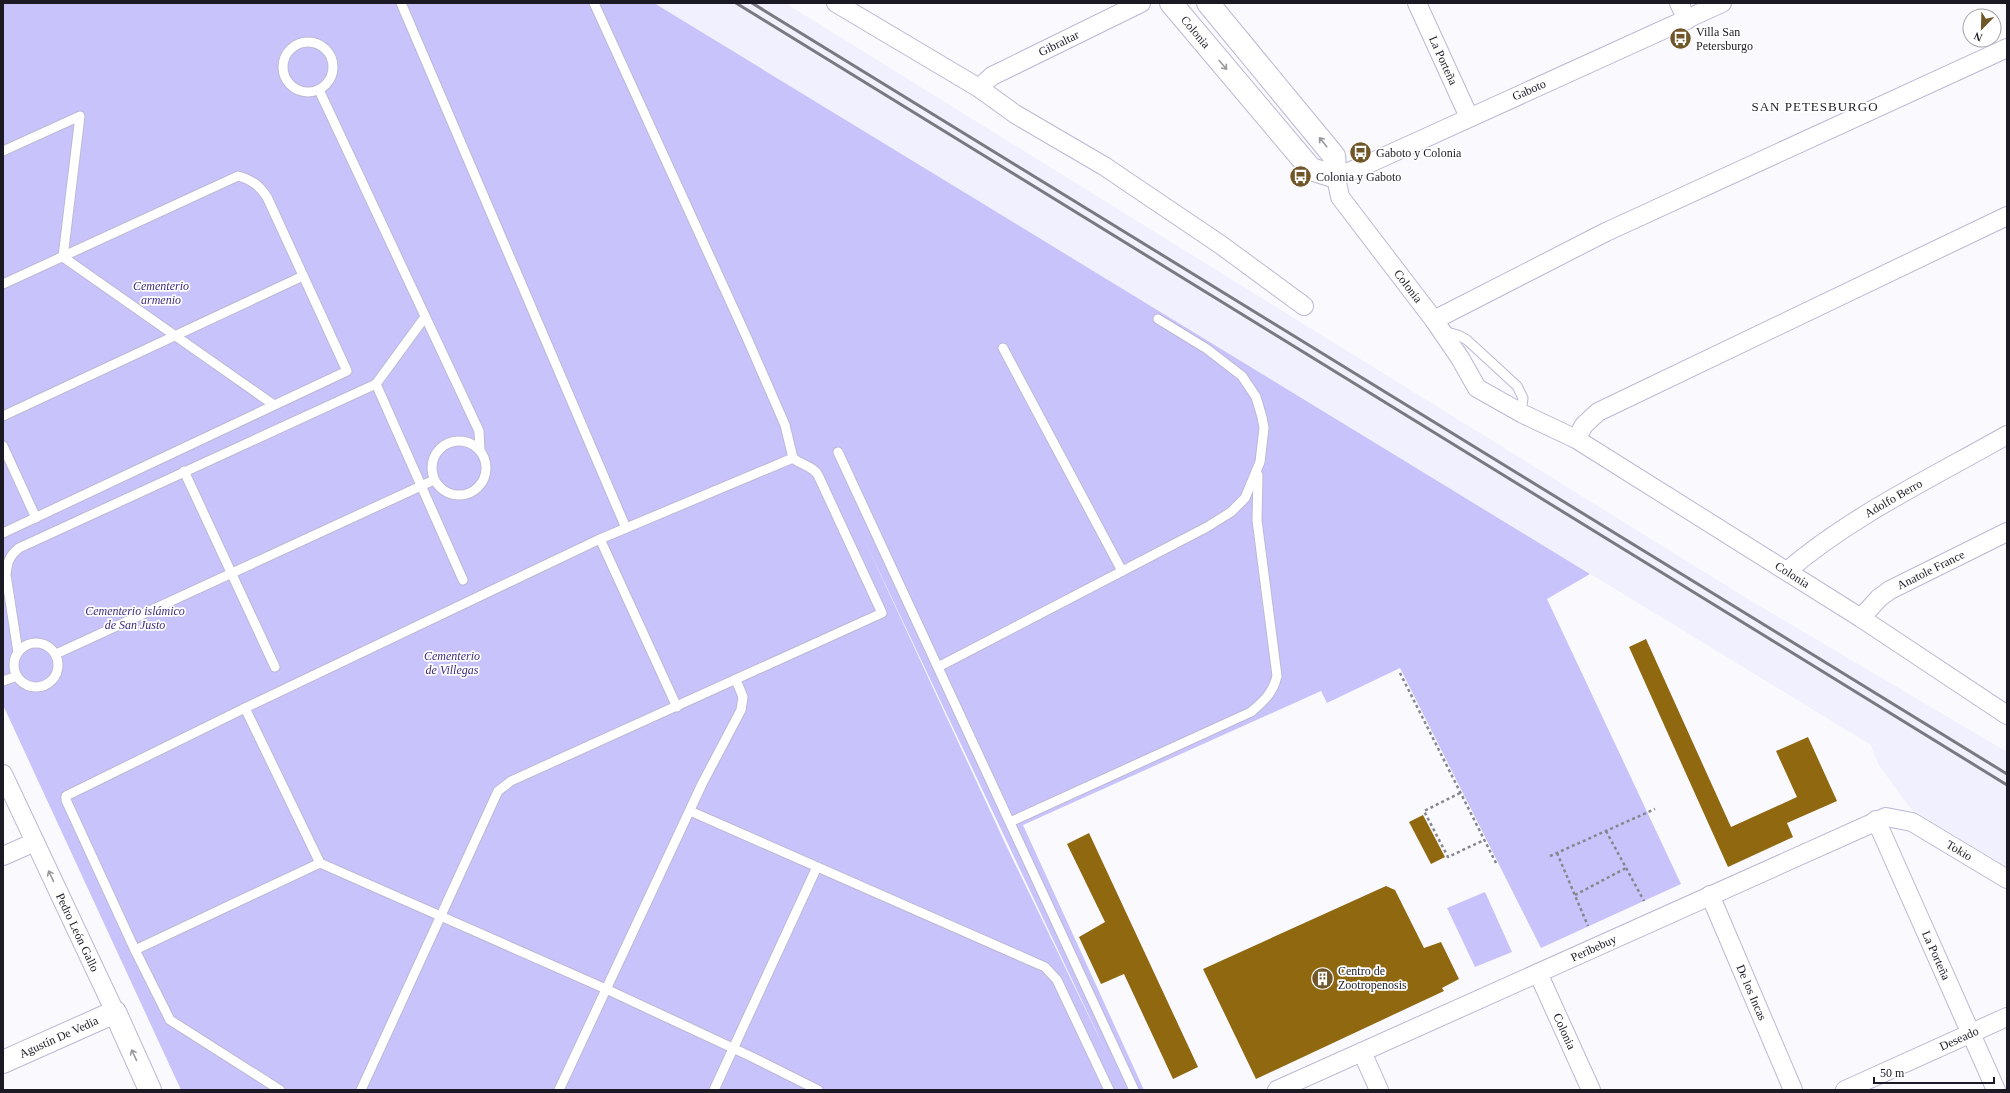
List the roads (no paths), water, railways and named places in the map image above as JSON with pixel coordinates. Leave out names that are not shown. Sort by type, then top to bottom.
[{"type":"street","points":[[836,3],[979,88],[1015,114],[1104,166],[1189,223],[1304,306]]},
{"type":"street","name":"Gibraltar","points":[[979,88],[992,76],[1141,3]]},
{"type":"street","name":"Colonia","points":[[1171,3],[1311,169],[1336,177]]},
{"type":"street","name":"Colonia","points":[[1208,3],[1334,156],[1340,197],[1438,325],[1460,358],[1472,383],[1484,393],[1521,413],[1576,439],[1861,618],[2007,715]]},
{"type":"street","name":"La Porteña","points":[[1417,3],[1469,118]]},
{"type":"street","points":[[1679,3],[1687,20]]},
{"type":"street","name":"Gaboto","points":[[1336,177],[1368,164],[1722,3]]},
{"type":"street","points":[[1438,325],[1606,232],[2007,48]]},
{"type":"street","points":[[1576,439],[1584,425],[1598,412],[2007,216]]},
{"type":"street","name":"Adolfo Berro","points":[[1787,571],[1812,550],[1865,515],[2007,435]]},
{"type":"street","name":"Anatole France","points":[[1861,618],[1879,598],[1890,590],[2007,532]]},
{"type":"street","name":"Pedro León Gallo","points":[[3,774],[150,1090]]},
{"type":"street","name":"Peribebuy","points":[[1277,1090],[1876,820],[1886,817],[1912,822]]},
{"type":"street","name":"La Porteña","points":[[1876,820],[1996,1090]]},
{"type":"street","name":"Tokio","points":[[1912,822],[2007,879]]},
{"type":"street","points":[[3,856],[35,842]]},
{"type":"street","name":"De los Incas","points":[[1710,895],[1793,1090]]},
{"type":"street","name":"Colonia","points":[[1538,973],[1591,1090]]},
{"type":"street","name":"Agustín De Vedia","points":[[3,1062],[114,1012]]},
{"type":"street","name":"Deseado","points":[[1846,1090],[2007,1017]]},
{"type":"street","points":[[1362,1052],[1379,1090]]},
{"type":"lane","points":[[401,3],[626,528]]},
{"type":"lane","points":[[361,1090],[442,916],[495,797],[504,786],[882,613],[816,471],[793,458],[784,425],[753,353],[594,3]]},
{"type":"lane","points":[[305,42],[314,43],[328,52],[332,60],[333,69],[331,77],[326,85],[319,90],[312,92],[296,90],[286,79],[283,63],[286,56],[297,45],[305,42]]},
{"type":"lane","points":[[319,90],[424,317],[479,431],[480,451],[486,466],[486,475],[477,489],[462,496],[453,495],[439,487],[431,472],[433,459],[440,448],[448,443],[456,441],[474,445],[480,451]]},
{"type":"lane","points":[[3,151],[80,116],[63,257]]},
{"type":"lane","points":[[3,284],[238,176],[250,180],[260,187],[347,371],[3,533]]},
{"type":"lane","points":[[63,257],[274,405]]},
{"type":"lane","points":[[3,416],[303,276]]},
{"type":"lane","points":[[18,652],[30,643],[37,643],[51,648],[56,654],[58,661],[56,674],[47,684],[33,687],[21,681],[17,676],[14,664],[18,652],[6,575],[7,563],[11,554],[19,548],[184,471],[376,384],[424,317]]},
{"type":"lane","points":[[1010,822],[1251,712],[1268,697],[1275,687],[1278,676],[1257,520],[1257,485],[1264,428],[1256,397],[1242,376],[1207,349],[1158,319]]},
{"type":"lane","points":[[1438,325],[1467,340],[1517,386],[1523,398],[1521,413]]},
{"type":"lane","points":[[1003,348],[1122,571]]},
{"type":"lane","points":[[376,384],[463,580]]},
{"type":"lane","points":[[3,446],[36,518]]},
{"type":"lane","points":[[838,452],[1134,1090]]},
{"type":"lane","points":[[280,1090],[170,1020],[135,950],[66,800],[66,796],[245,708],[600,540],[793,458]]},
{"type":"lane","points":[[938,667],[1231,512],[1245,498],[1260,462]]},
{"type":"lane","points":[[184,471],[275,667]]},
{"type":"lane","points":[[56,654],[434,480]]},
{"type":"lane","points":[[600,540],[676,707]]},
{"type":"lane","points":[[3,681],[17,676]]},
{"type":"lane","points":[[559,1090],[690,811],[743,704],[743,697],[736,680]]},
{"type":"lane","points":[[245,708],[320,863],[606,989],[733,1048],[818,1090]]},
{"type":"lane","points":[[690,811],[1045,966],[1057,980],[1109,1090]]},
{"type":"lane","points":[[135,950],[320,863]]},
{"type":"lane","points":[[714,1090],[817,867]]},
{"type":"railway","points":[[736,3],[2007,785]]},
{"type":"railway","points":[[752,3],[2007,774]]},
{"type":"place","name":"Villa San Petersburgo","points":[[1680,39]]},
{"type":"place","name":"Gaboto y Colonia","points":[[1361,153]]},
{"type":"place","name":"Colonia y Gaboto","points":[[1300,177]]},
{"type":"place","name":"Centro de Zootropenosis","points":[[1323,978]]},
{"type":"district","name":"SAN PETESBURGO","points":[[1815,106]]},
{"type":"park label","name":"Cementerio armenio","points":[[161,293]]},
{"type":"park label","name":"Cementerio islámico de San Justo","points":[[135,618]]},
{"type":"park label","name":"Cementerio de Villegas","points":[[452,663]]}]
